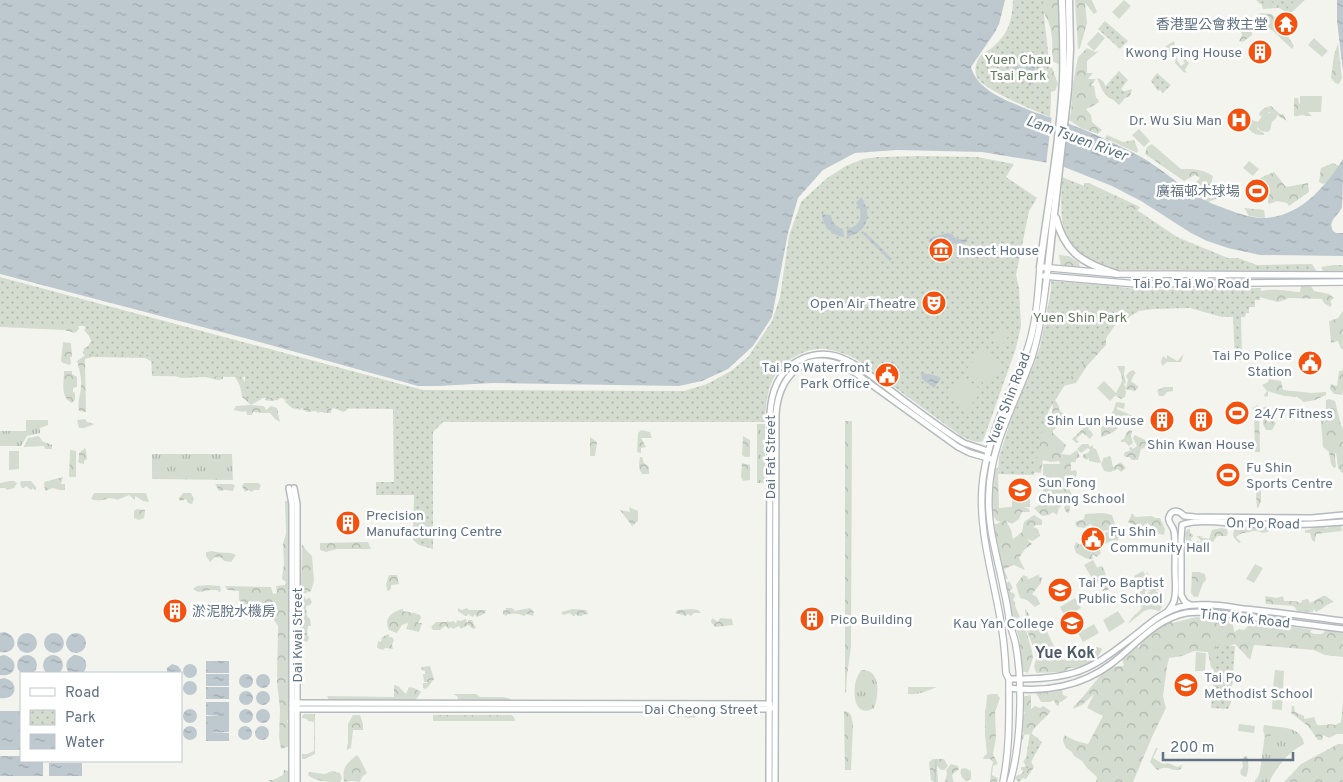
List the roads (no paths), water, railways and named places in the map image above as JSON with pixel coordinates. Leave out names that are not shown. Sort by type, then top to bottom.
[{"type":"highway","points":[[1062,0],[1062,116]]},
{"type":"highway","points":[[1040,267],[1056,174],[1070,49],[1069,0]]},
{"type":"highway","points":[[1048,268],[1055,212],[1056,174]]},
{"type":"highway","points":[[1055,212],[1056,221],[1074,253],[1089,264],[1117,274]]},
{"type":"main road","name":"Tai Po Tai Wo Road","points":[[1040,267],[1117,274],[1343,275]]},
{"type":"main road","name":"Yuen Shin Road","points":[[1008,679],[1000,614],[984,533],[982,489],[988,451],[1030,339],[1040,267]]},
{"type":"main road","name":"Yuen Shin Road","points":[[1019,679],[1016,646],[989,518],[989,485],[994,459],[1040,328],[1048,268]]},
{"type":"main road","name":"Tai Po Tai Wo Road","points":[[1039,276],[1136,284],[1343,282]]},
{"type":"main road","points":[[1327,282],[1343,288]]},
{"type":"main road","points":[[1003,782],[1009,732],[1008,679]]},
{"type":"main road","points":[[1010,782],[1017,748],[1019,679]]},
{"type":"street","name":"Dai Fat Street","points":[[769,703],[770,414],[774,390],[784,372],[797,362],[810,356],[827,355],[843,359],[864,371],[956,438],[964,443],[988,451]]},
{"type":"street","name":"Dai Fat Street","points":[[769,782],[772,708],[776,414],[783,384],[799,368],[814,362],[828,361],[844,366],[861,376],[958,447],[967,452],[994,459]]},
{"type":"street","name":"Dai Kwai Street","points":[[291,488],[297,504],[292,782]]},
{"type":"street","name":"On Po Road","points":[[1343,515],[1312,518],[1194,517],[1184,516],[1182,512],[1178,511],[1170,514],[1169,521],[1173,526],[1178,527],[1195,522],[1252,524],[1343,522]]},
{"type":"street","points":[[1184,516],[1185,520],[1181,539],[1181,594],[1185,602],[1190,605]]},
{"type":"street","points":[[1168,612],[1173,604],[1175,594],[1175,539],[1173,526]]},
{"type":"street","name":"Ting Kok Road","points":[[1008,679],[1058,676],[1074,673],[1111,653],[1150,622],[1168,612],[1190,605],[1207,604],[1343,621]]},
{"type":"street","name":"Ting Kok Road","points":[[1009,688],[1053,688],[1090,676],[1110,665],[1157,626],[1170,618],[1187,613],[1209,612],[1343,629]]},
{"type":"street","name":"Dai Cheong Street","points":[[294,706],[769,703],[772,708]]},
{"type":"street","name":"Dai Cheong Street","points":[[294,706],[772,708]]},
{"type":"street","name":"Dai Kwai Street","points":[[294,706],[297,782]]},
{"type":"street","name":"Dai Fat Street","points":[[772,708],[775,782]]},
{"type":"water","name":"Lam Tsuen River","points":[[0,0],[1005,0],[995,32],[971,67],[974,75],[985,87],[999,97],[1080,128],[1134,153],[1203,199],[1217,206],[1252,217],[1278,216],[1301,206],[1320,189],[1343,159],[1342,207],[1331,224],[1333,231],[1343,233],[1343,256],[1260,255],[1228,248],[1191,233],[1141,201],[1112,186],[1064,167],[1043,162],[982,152],[897,150],[855,153],[823,170],[798,198],[788,233],[772,317],[753,346],[728,369],[702,381],[679,386],[493,383],[418,386],[0,274]]},
{"type":"water","points":[[1337,0],[1343,0],[1343,71],[1337,21]]},
{"type":"water","points":[[1013,66],[1026,68],[1033,66],[1035,68],[1034,79],[1030,86],[1028,85],[1031,79],[1031,70],[1012,70]]},
{"type":"water","points":[[861,197],[867,210],[866,222],[860,231],[847,237],[847,229],[855,226],[860,219],[859,207],[856,203]]},
{"type":"water","points":[[822,214],[831,215],[835,224],[843,229],[844,237],[828,230]]},
{"type":"water","points":[[865,232],[892,259],[890,261],[863,234]]},
{"type":"water","points":[[948,233],[955,238],[964,240],[966,237],[968,238],[967,241],[963,244],[954,243],[944,246],[944,244],[936,245],[929,242],[932,237]]},
{"type":"water","points":[[921,373],[941,378],[934,388],[922,379]]},
{"type":"water","points":[[4,632],[13,637],[14,645],[10,651],[0,652],[0,633]]},
{"type":"water","points":[[23,633],[31,633],[37,639],[37,647],[31,653],[23,653],[17,647],[17,639]]},
{"type":"water","points":[[50,633],[58,633],[64,639],[64,647],[58,653],[50,653],[44,647],[44,639]]},
{"type":"water","points":[[72,633],[80,633],[86,639],[86,647],[80,653],[72,653],[66,647],[66,639]]},
{"type":"water","points":[[4,655],[13,660],[14,668],[10,674],[0,675],[0,656]]},
{"type":"water","points":[[78,655],[84,658],[86,666],[84,672],[68,672],[66,665],[71,657]]},
{"type":"water","points":[[23,656],[31,656],[37,665],[34,672],[20,672],[18,669],[18,661]]},
{"type":"water","points":[[49,656],[57,656],[63,665],[60,672],[46,672],[44,669],[44,661]]},
{"type":"water","points":[[206,661],[229,661],[229,673],[206,673]]},
{"type":"water","points":[[172,664],[178,666],[181,670],[180,672],[167,672],[167,668]]},
{"type":"water","points":[[187,664],[193,664],[197,671],[193,678],[187,678],[183,674],[183,668]]},
{"type":"water","points":[[206,674],[229,674],[229,686],[206,686]]},
{"type":"water","points":[[243,674],[249,674],[253,681],[249,688],[243,688],[239,684],[239,678]]},
{"type":"water","points":[[260,674],[266,674],[270,681],[266,688],[260,688],[256,684],[256,678]]},
{"type":"water","points":[[4,678],[13,683],[14,690],[10,697],[0,698],[0,679]]},
{"type":"water","points":[[187,681],[193,681],[197,688],[193,695],[187,695],[183,691],[183,685]]},
{"type":"water","points":[[206,687],[229,687],[229,699],[206,699]]},
{"type":"water","points":[[243,691],[249,691],[253,698],[249,705],[243,705],[239,701],[239,695]]},
{"type":"water","points":[[260,691],[266,691],[270,698],[266,705],[260,705],[256,701],[256,695]]},
{"type":"water","points":[[206,702],[229,702],[229,732],[210,733],[229,733],[229,741],[206,741],[206,716],[220,715],[206,715]]},
{"type":"water","points":[[187,709],[193,709],[197,716],[193,723],[187,723],[183,719],[183,713]]},
{"type":"water","points":[[243,709],[249,709],[253,716],[249,723],[243,723],[239,719],[239,713]]},
{"type":"water","points":[[260,709],[266,709],[270,716],[266,723],[260,723],[256,719],[256,713]]},
{"type":"water","points":[[0,711],[20,711],[20,750],[0,750]]},
{"type":"water","points":[[187,726],[193,726],[197,733],[193,740],[187,740],[183,736],[183,730]]},
{"type":"water","points":[[242,726],[248,726],[252,733],[248,740],[242,740],[238,736],[238,730]]},
{"type":"water","points":[[259,726],[265,726],[269,733],[265,740],[259,740],[255,736],[255,730]]},
{"type":"water","points":[[0,756],[20,756],[20,762],[43,762],[43,776],[0,776]]},
{"type":"water","points":[[49,763],[82,763],[82,776],[49,776]]},
{"type":"waterway","points":[[935,782],[936,760]]},
{"type":"place","name":"香港聖公會救主堂","points":[[1286,24]]},
{"type":"place","name":"Kwong Ping House","points":[[1260,52]]},
{"type":"place","name":"Dr. Wu Siu Man","points":[[1239,120]]},
{"type":"place","name":"廣福邨木球場","points":[[1257,191]]},
{"type":"place","name":"Insect House","points":[[941,250]]},
{"type":"place","name":"Open Air Theatre","points":[[934,303]]},
{"type":"place","name":"Tai Po Police Station","points":[[1310,363]]},
{"type":"place","name":"Tai Po Waterfront Park Office","points":[[887,375]]},
{"type":"place","name":"24/7 Fitness","points":[[1237,413]]},
{"type":"place","name":"Shin Lun House","points":[[1162,420]]},
{"type":"place","name":"Shin Kwan House","points":[[1201,420]]},
{"type":"place","name":"Fu Shin Sports Centre","points":[[1228,475]]},
{"type":"place","name":"Sun Fong Chung School","points":[[1020,490]]},
{"type":"place","name":"Precision Manufacturing Centre","points":[[348,523]]},
{"type":"place","name":"Fu Shin Community Hall","points":[[1093,539]]},
{"type":"place","name":"Tai Po Baptist Public School","points":[[1060,590]]},
{"type":"place","name":"淤泥脫水機房","points":[[175,611]]},
{"type":"place","name":"Pico Building","points":[[812,619]]},
{"type":"place","name":"Kau Yan College","points":[[1072,623]]},
{"type":"place","name":"Tai Po Methodist School","points":[[1186,685]]},
{"type":"district","name":"Yue Kok","points":[[1065,652]]},
{"type":"park label","name":"Yuen Chau Tsai Park","points":[[1018,68]]},
{"type":"park label","name":"Yuen Shin Park","points":[[1080,317]]}]
